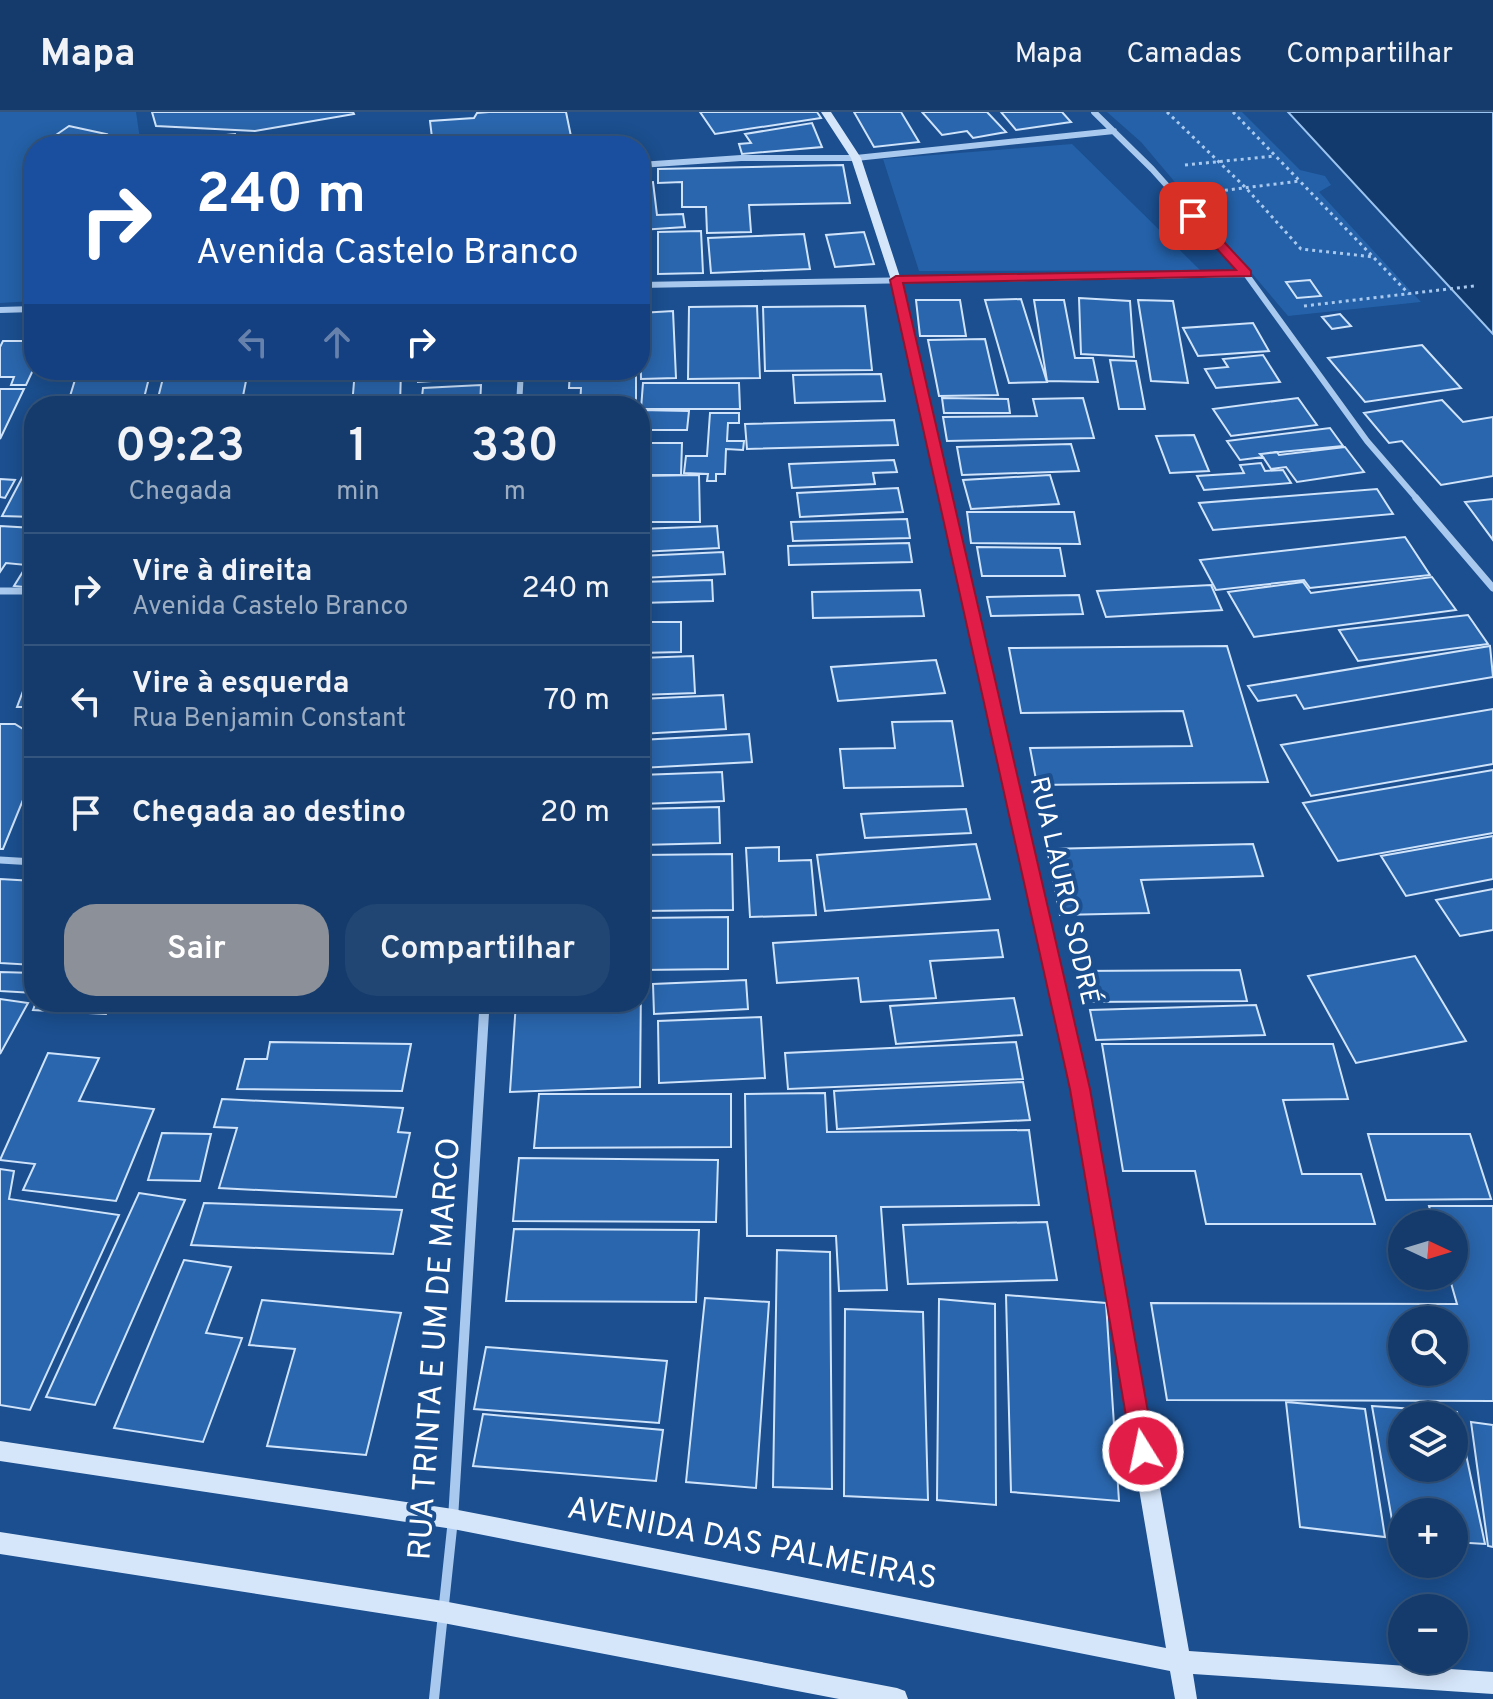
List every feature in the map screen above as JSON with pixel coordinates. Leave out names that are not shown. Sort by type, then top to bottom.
[{"type":"street","name":"RUA LAURO SODRÉ","points":[[826,112],[856,158],[896,280],[1080,1089],[1186,1699]]},
{"type":"street","points":[[1094,112],[1152,169],[1246,274],[1367,441],[1493,588]]},
{"type":"street","points":[[650,164],[741,158],[856,158],[1114,131]]},
{"type":"street","points":[[650,285],[1246,274]]},
{"type":"street","points":[[0,310],[24,309]]},
{"type":"street","points":[[0,591],[24,591]]},
{"type":"street","points":[[0,860],[24,861]]},
{"type":"street","name":"RUA TRINTA E UM DE MARCO","points":[[434,1699],[453,1519],[484,1012]]},
{"type":"street","name":"AVENIDA DAS PALMEIRAS","points":[[0,1451],[453,1519],[1181,1662],[1493,1683]]},
{"type":"street","points":[[0,1543],[443,1612],[897,1699]]},
{"type":"path","points":[[1167,112],[1246,188],[1301,249],[1374,257]]},
{"type":"path","points":[[1233,112],[1409,294]]},
{"type":"path","points":[[1152,169],[1276,156]]},
{"type":"path","points":[[1175,196],[1301,181]]},
{"type":"path","points":[[1275,310],[1474,286]]},
{"type":"shaded area","points":[[0,112],[136,112],[140,136],[24,136],[24,302],[0,303]]},
{"type":"shaded area","points":[[1107,112],[1242,112],[1300,170],[1325,176],[1331,185],[1319,192],[1421,302],[1288,316],[1141,142]]},
{"type":"shaded area","points":[[1288,112],[1493,112],[1493,334]]},
{"type":"shaded area","points":[[1072,144],[1200,270],[919,271],[883,159]]},
{"type":"building","points":[[152,112],[354,114],[255,131],[156,126]]},
{"type":"building","points":[[566,112],[571,136],[432,136],[430,121],[474,118],[477,113]]},
{"type":"building","points":[[700,112],[817,112],[821,118],[715,134]]},
{"type":"building","points":[[854,112],[901,112],[919,142],[874,147]]},
{"type":"building","points":[[922,112],[987,112],[1006,132],[973,138],[967,131],[942,135]]},
{"type":"building","points":[[1001,112],[1062,112],[1071,122],[1016,130]]},
{"type":"building","points":[[812,123],[822,147],[742,154],[739,144],[751,143],[745,134]]},
{"type":"building","points":[[69,126],[106,134],[103,136],[54,136]]},
{"type":"building","points":[[843,165],[850,203],[749,205],[751,232],[707,233],[706,207],[682,207],[682,182],[658,183],[658,169]]},
{"type":"building","points":[[650,182],[653,182],[657,215],[683,214],[685,227],[650,229]]},
{"type":"building","points":[[701,231],[703,273],[658,274],[658,232]]},
{"type":"building","points":[[864,232],[874,264],[835,267],[826,235]]},
{"type":"building","points":[[804,234],[810,269],[711,273],[708,238]]},
{"type":"building","points":[[1310,280],[1321,296],[1297,298],[1286,282]]},
{"type":"building","points":[[1079,298],[1130,301],[1134,357],[1081,354]]},
{"type":"building","points":[[1021,299],[1047,382],[1009,383],[985,300]]},
{"type":"building","points":[[916,300],[960,300],[966,336],[920,336]]},
{"type":"building","points":[[1034,300],[1064,300],[1075,358],[1093,358],[1098,382],[1047,381]]},
{"type":"building","points":[[1138,300],[1173,301],[1188,383],[1151,381]]},
{"type":"building","points":[[757,306],[760,378],[688,379],[689,307]]},
{"type":"building","points":[[865,306],[872,370],[765,371],[763,307]]},
{"type":"building","points":[[673,311],[676,378],[650,379],[650,312]]},
{"type":"building","points":[[1340,314],[1351,326],[1332,329],[1322,317]]},
{"type":"building","points":[[1253,323],[1269,351],[1198,356],[1183,328]]},
{"type":"building","points":[[985,339],[998,395],[939,396],[928,340]]},
{"type":"building","points":[[3,341],[24,341],[24,380],[28,380],[26,385],[11,385],[14,377],[0,377],[0,347]]},
{"type":"building","points":[[1422,345],[1461,388],[1365,402],[1328,358]]},
{"type":"building","points":[[1263,355],[1280,382],[1216,388],[1205,369],[1228,367],[1223,359]]},
{"type":"building","points":[[1110,360],[1136,361],[1145,409],[1119,409]]},
{"type":"building","points":[[881,374],[885,401],[795,403],[793,375]]},
{"type":"building","points":[[75,380],[148,380],[144,396],[70,396]]},
{"type":"building","points":[[162,380],[246,380],[243,396],[158,396]]},
{"type":"building","points":[[354,380],[401,380],[400,396],[353,396]]},
{"type":"building","points":[[569,380],[636,380],[636,396],[581,396],[581,388],[569,388]]},
{"type":"building","points":[[643,383],[739,383],[740,409],[650,409],[650,396],[642,396]]},
{"type":"building","points":[[481,385],[480,396],[422,396],[423,388]]},
{"type":"building","points":[[0,389],[24,389],[0,439]]},
{"type":"building","points":[[942,398],[1008,399],[1010,413],[944,413]]},
{"type":"building","points":[[1083,398],[1094,438],[947,441],[943,417],[1037,416],[1033,399]]},
{"type":"building","points":[[1298,398],[1317,425],[1231,436],[1213,409]]},
{"type":"building","points":[[1442,400],[1463,422],[1493,417],[1493,476],[1441,485],[1402,441],[1389,443],[1364,413]]},
{"type":"building","points":[[650,410],[689,411],[687,430],[650,430]]},
{"type":"building","points":[[710,413],[739,413],[739,423],[728,423],[727,441],[744,441],[743,450],[726,449],[725,474],[716,474],[716,481],[707,481],[708,474],[684,473],[686,456],[707,456]]},
{"type":"building","points":[[894,420],[898,445],[747,449],[745,424]]},
{"type":"building","points":[[1330,428],[1343,446],[1260,454],[1263,457],[1240,460],[1227,441]]},
{"type":"building","points":[[1194,435],[1209,471],[1170,473],[1156,436]]},
{"type":"building","points":[[650,443],[682,443],[681,475],[650,475]]},
{"type":"building","points":[[1071,444],[1079,471],[962,475],[957,447]]},
{"type":"building","points":[[1345,447],[1364,472],[1297,482],[1286,467],[1271,469],[1261,454],[1277,452],[1279,455]]},
{"type":"building","points":[[894,460],[897,472],[873,473],[875,484],[792,488],[789,464]]},
{"type":"building","points":[[1261,463],[1265,471],[1283,470],[1291,483],[1204,490],[1197,476],[1244,473],[1240,465]]},
{"type":"building","points":[[699,475],[700,522],[650,522],[650,476]]},
{"type":"building","points":[[1050,475],[1059,504],[971,509],[963,480]]},
{"type":"building","points":[[23,476],[24,476],[24,517],[2,516]]},
{"type":"building","points":[[0,479],[15,480],[5,498],[0,497]]},
{"type":"building","points":[[898,488],[903,512],[800,517],[797,493]]},
{"type":"building","points":[[1377,489],[1393,514],[1213,530],[1199,503]]},
{"type":"building","points":[[1493,499],[1493,540],[1465,502]]},
{"type":"building","points":[[967,512],[1074,512],[1080,544],[971,543]]},
{"type":"building","points":[[907,519],[910,538],[793,541],[791,522]]},
{"type":"building","points":[[0,526],[24,527],[24,565],[6,563],[0,572]]},
{"type":"building","points":[[717,526],[719,548],[650,551],[650,529]]},
{"type":"building","points":[[1405,537],[1430,575],[1310,588],[1304,580],[1216,590],[1200,560]]},
{"type":"building","points":[[909,543],[912,562],[789,565],[788,546]]},
{"type":"building","points":[[977,547],[1060,548],[1065,576],[982,576]]},
{"type":"building","points":[[723,552],[725,574],[650,578],[650,556]]},
{"type":"building","points":[[24,570],[24,587],[14,586]]},
{"type":"building","points":[[1432,577],[1456,610],[1254,637],[1228,592],[1303,582],[1311,593]]},
{"type":"building","points":[[712,580],[713,601],[650,603],[650,582]]},
{"type":"building","points":[[1211,585],[1222,610],[1106,617],[1097,591]]},
{"type":"building","points":[[920,590],[924,616],[813,618],[812,592]]},
{"type":"building","points":[[1079,595],[1083,614],[991,616],[987,597]]},
{"type":"building","points":[[1468,615],[1488,644],[1358,661],[1339,630]]},
{"type":"building","points":[[650,622],[681,622],[681,652],[650,653]]},
{"type":"building","points":[[1227,646],[1268,782],[1037,785],[1030,748],[1192,746],[1183,711],[1021,713],[1009,648]]},
{"type":"building","points":[[1490,646],[1493,677],[1304,709],[1296,695],[1258,701],[1248,686]]},
{"type":"building","points":[[693,656],[695,693],[650,695],[650,658]]},
{"type":"building","points":[[936,660],[945,693],[838,701],[831,667]]},
{"type":"building","points":[[24,688],[24,707],[17,707]]},
{"type":"building","points":[[723,695],[726,729],[650,733],[650,699]]},
{"type":"building","points":[[1493,709],[1493,764],[1311,796],[1281,745]]},
{"type":"building","points":[[952,721],[963,786],[844,788],[840,749],[895,748],[892,722]]},
{"type":"building","points":[[0,724],[15,724],[24,730],[24,798],[3,849],[0,849]]},
{"type":"building","points":[[749,734],[752,762],[650,767],[650,739]]},
{"type":"building","points":[[1493,770],[1493,833],[1338,861],[1303,803]]},
{"type":"building","points":[[722,772],[724,801],[650,804],[650,775]]},
{"type":"building","points":[[719,807],[720,843],[650,845],[650,809]]},
{"type":"building","points":[[966,809],[971,833],[865,838],[861,814]]},
{"type":"building","points":[[1493,836],[1493,879],[1406,896],[1381,856]]},
{"type":"building","points":[[976,844],[990,899],[825,911],[817,855]]},
{"type":"building","points":[[1253,844],[1263,876],[1141,880],[1149,913],[1060,915],[1047,849]]},
{"type":"building","points":[[779,847],[779,861],[811,860],[816,915],[750,917],[746,848]]},
{"type":"building","points":[[732,854],[733,910],[650,911],[650,855]]},
{"type":"building","points":[[0,879],[24,880],[24,964],[0,963]]},
{"type":"building","points":[[1493,889],[1493,930],[1460,936],[1436,900]]},
{"type":"building","points":[[728,917],[728,969],[650,970],[650,918]]},
{"type":"building","points":[[998,930],[1003,957],[930,961],[936,998],[861,1002],[858,978],[777,983],[773,943]]},
{"type":"building","points":[[1415,956],[1466,1041],[1356,1063],[1308,976]]},
{"type":"building","points":[[1240,970],[1247,1001],[1081,1002],[1076,971]]},
{"type":"building","points":[[0,972],[24,973],[24,992],[0,991]]},
{"type":"building","points":[[746,980],[748,1009],[654,1014],[653,984]]},
{"type":"building","points":[[1014,998],[1022,1035],[896,1044],[890,1006]]},
{"type":"building","points":[[0,999],[24,1002],[24,1010],[0,1054]]},
{"type":"building","points":[[1256,1005],[1265,1035],[1096,1040],[1090,1010]]},
{"type":"building","points":[[515,1012],[641,1012],[640,1087],[510,1092]]},
{"type":"building","points":[[761,1017],[765,1078],[659,1083],[658,1021]]},
{"type":"building","points":[[270,1042],[411,1044],[402,1091],[237,1089],[245,1059],[267,1059]]},
{"type":"building","points":[[1016,1042],[1023,1079],[788,1089],[785,1053]]},
{"type":"building","points":[[1102,1044],[1333,1044],[1348,1099],[1283,1100],[1302,1174],[1361,1174],[1375,1224],[1206,1224],[1195,1171],[1123,1171]]},
{"type":"building","points":[[48,1053],[99,1058],[79,1101],[154,1109],[116,1201],[23,1190],[35,1164],[0,1160]]},
{"type":"building","points":[[1023,1082],[1030,1120],[837,1129],[834,1091]]},
{"type":"building","points":[[825,1093],[827,1132],[1029,1130],[1039,1205],[881,1207],[887,1290],[839,1291],[836,1236],[747,1236],[745,1094]]},
{"type":"building","points":[[539,1094],[731,1094],[731,1147],[534,1148]]},
{"type":"building","points":[[222,1099],[403,1108],[398,1132],[410,1133],[396,1197],[219,1188],[237,1128],[214,1127]]},
{"type":"building","points":[[162,1133],[211,1134],[200,1181],[148,1180]]},
{"type":"building","points":[[1368,1134],[1470,1134],[1491,1199],[1386,1200]]},
{"type":"building","points":[[519,1158],[718,1160],[716,1222],[513,1221]]},
{"type":"building","points":[[0,1169],[14,1171],[9,1199],[119,1215],[30,1410],[0,1405]]},
{"type":"building","points":[[139,1193],[185,1200],[95,1405],[46,1397]]},
{"type":"building","points":[[204,1203],[402,1210],[393,1254],[191,1245]]},
{"type":"building","points":[[1429,1206],[1493,1206],[1493,1401],[1167,1400],[1151,1303],[1457,1304],[1453,1290],[1468,1290],[1468,1210],[1430,1210]]},
{"type":"building","points":[[1047,1222],[1057,1280],[908,1284],[903,1225]]},
{"type":"building","points":[[514,1229],[699,1230],[696,1302],[506,1301]]},
{"type":"building","points":[[777,1250],[830,1252],[832,1489],[773,1487]]},
{"type":"building","points":[[184,1260],[231,1267],[206,1333],[242,1338],[203,1442],[114,1428]]},
{"type":"building","points":[[1006,1295],[1106,1303],[1119,1501],[1011,1492]]},
{"type":"building","points":[[705,1298],[769,1302],[756,1488],[686,1482]]},
{"type":"building","points":[[939,1299],[995,1304],[996,1505],[937,1500]]},
{"type":"building","points":[[262,1300],[401,1313],[366,1455],[267,1446],[295,1349],[249,1345]]},
{"type":"building","points":[[845,1309],[923,1312],[928,1500],[844,1496]]},
{"type":"building","points":[[486,1347],[667,1361],[659,1423],[474,1409]]},
{"type":"building","points":[[1286,1402],[1365,1409],[1385,1537],[1300,1527]]},
{"type":"building","points":[[1372,1406],[1388,1407],[1388,1482],[1468,1482],[1468,1464],[1485,1544],[1468,1543],[1468,1498],[1388,1498]]},
{"type":"building","points":[[483,1414],[663,1430],[656,1481],[473,1466]]},
{"type":"building","points":[[1471,1422],[1493,1425],[1493,1547],[1488,1546]]},
{"type":"route","points":[[1143,1451],[1080,1089],[896,280],[1246,274],[1193,216]]}]
